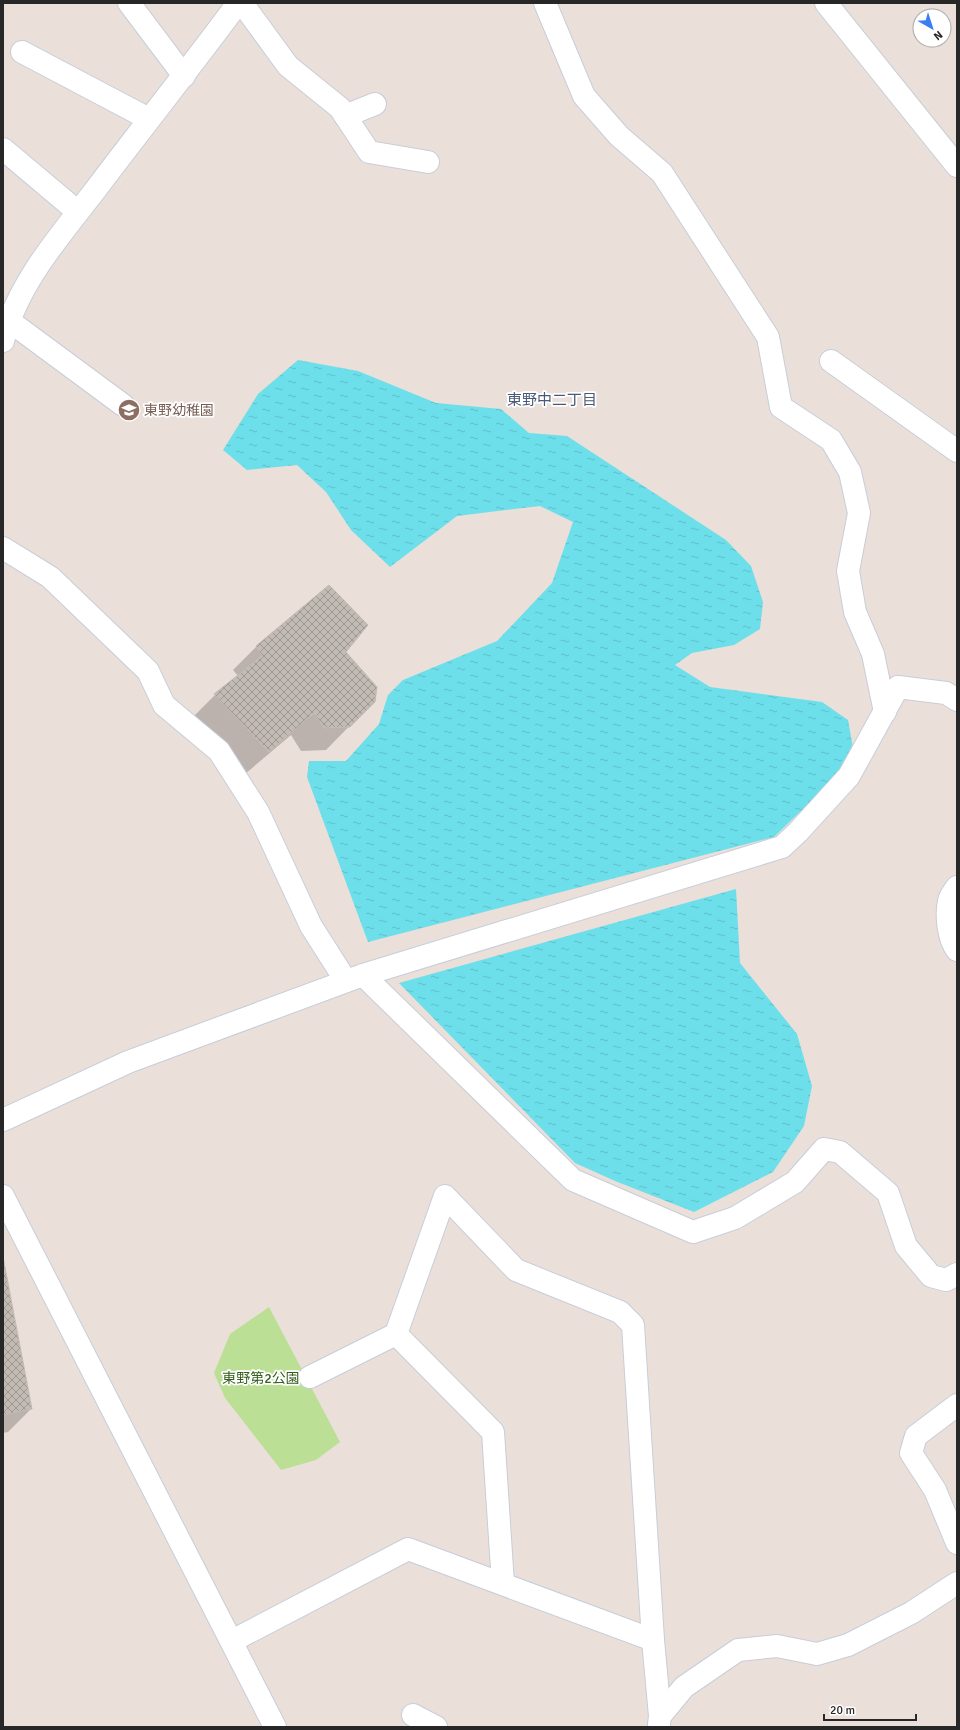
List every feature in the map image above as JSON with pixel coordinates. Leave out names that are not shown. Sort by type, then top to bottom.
[{"type":"street","points":[[129,3],[184,76]]},
{"type":"street","points":[[3,341],[8,320],[43,257],[184,76],[238,3]]},
{"type":"street","points":[[242,3],[288,66],[340,108],[369,152],[428,162]]},
{"type":"street","points":[[545,3],[584,96],[619,136],[662,174],[768,337],[781,407],[832,440],[850,472],[859,513],[848,571],[855,612],[873,654],[885,712]]},
{"type":"street","points":[[826,3],[956,162]]},
{"type":"street","points":[[22,52],[149,119]]},
{"type":"street","points":[[345,116],[375,104]]},
{"type":"street","points":[[3,149],[78,212]]},
{"type":"street","points":[[8,320],[123,406]]},
{"type":"street","points":[[831,361],[957,451]]},
{"type":"street","points":[[3,548],[50,577],[148,671],[164,705],[219,751],[258,812],[312,926],[355,978],[573,1180],[693,1232],[735,1218],[795,1182],[824,1149],[840,1152],[888,1193],[906,1246],[931,1276],[946,1280],[957,1274]]},
{"type":"street","points":[[3,1120],[128,1062],[355,978],[782,847],[798,832],[849,776],[898,687],[946,693],[957,700]]},
{"type":"street","points":[[957,887],[949,899],[947,918],[954,946],[957,950]]},
{"type":"street","points":[[3,1196],[275,1727]]},
{"type":"street","points":[[310,1377],[396,1334],[445,1196],[516,1270],[620,1312],[633,1325],[659,1722]]},
{"type":"street","points":[[396,1334],[493,1432],[503,1584]]},
{"type":"street","points":[[957,1405],[916,1436],[911,1453],[935,1490],[957,1543]]},
{"type":"street","points":[[232,1641],[408,1549],[653,1640]]},
{"type":"street","points":[[659,1722],[684,1687],[738,1650],[777,1646],[817,1654],[848,1645],[910,1613],[957,1582]]},
{"type":"street","points":[[413,1715],[436,1727]]},
{"type":"green space","name":"東野第2公園","points":[[269,1307],[340,1442],[316,1460],[281,1470],[225,1398],[214,1373],[230,1334]]},
{"type":"water","points":[[298,360],[358,371],[436,403],[501,409],[529,433],[567,436],[726,540],[751,566],[763,602],[760,629],[734,645],[692,653],[675,665],[710,687],[822,702],[848,720],[853,748],[835,778],[774,837],[368,942],[307,777],[309,761],[346,761],[379,724],[388,695],[403,680],[497,641],[552,583],[573,522],[540,506],[457,516],[390,567],[351,530],[326,492],[297,465],[247,470],[223,450],[258,394]]},
{"type":"water","points":[[736,889],[740,963],[797,1034],[812,1086],[804,1126],[773,1172],[694,1212],[615,1181],[575,1163],[399,983]]},
{"type":"building","points":[[329,585],[368,625],[346,652],[377,687],[375,702],[350,727],[324,728],[314,713],[269,752],[214,694],[262,656],[256,646]]},
{"type":"building","points":[[3,1257],[32,1409],[3,1415]]},
{"type":"place","name":"東野幼稚園","points":[[129,410]]},
{"type":"district","name":"東野中二丁目","points":[[552,400]]}]
